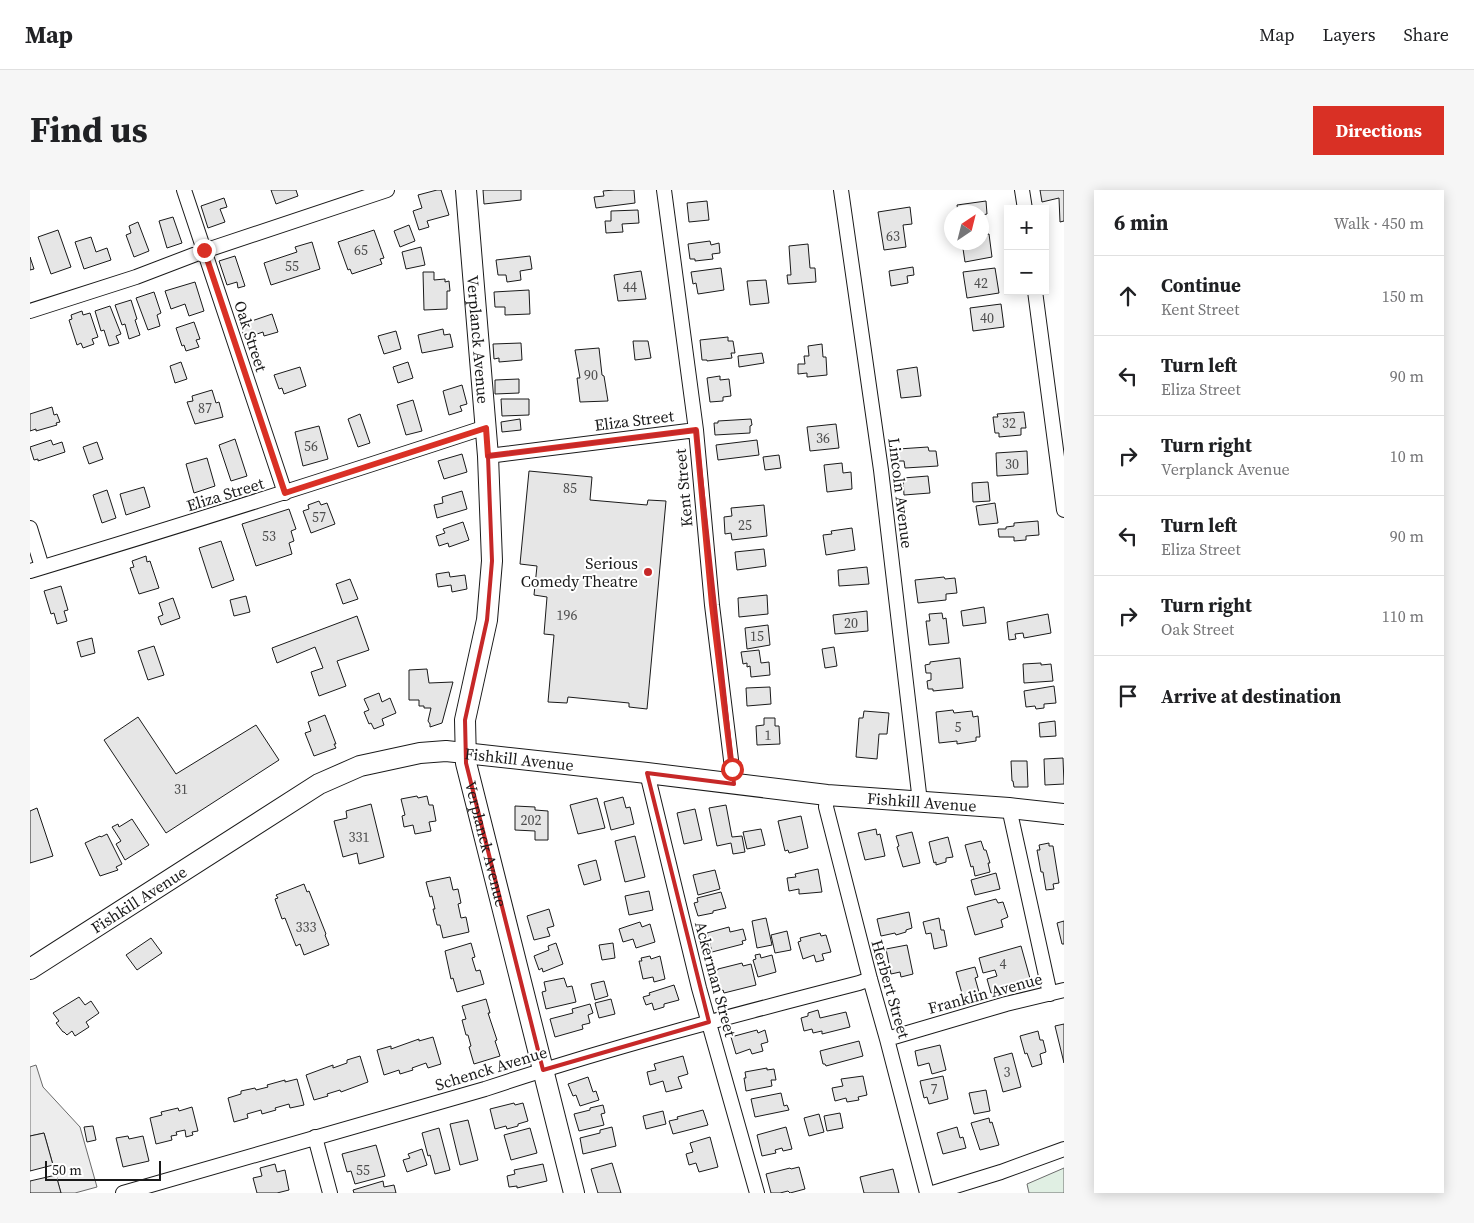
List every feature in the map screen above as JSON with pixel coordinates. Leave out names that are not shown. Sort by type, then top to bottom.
[{"type":"main road","name":"Verplanck Avenue","points":[[466,190],[488,456],[492,561],[488,620],[465,720],[466,763],[574,1193]]},
{"type":"main road","name":"Fishkill Avenue","points":[[30,969],[319,784],[360,766],[420,753],[466,753],[647,772],[827,795],[1009,808],[1064,814]]},
{"type":"street","name":"Oak Street","points":[[184,190],[285,493]]},
{"type":"street","points":[[30,311],[136,277],[204,250],[386,190]]},
{"type":"street","name":"Kent Street","points":[[664,190],[696,430],[712,605],[734,784]]},
{"type":"street","name":"Lincoln Avenue","points":[[841,190],[881,470],[920,802]]},
{"type":"street","points":[[1022,190],[1024,205]]},
{"type":"street","points":[[1036,295],[1064,510]]},
{"type":"street","name":"Eliza Street","points":[[36,569],[285,493],[486,428]]},
{"type":"street","name":"Eliza Street","points":[[488,456],[696,430]]},
{"type":"street","points":[[30,528],[36,569]]},
{"type":"street","name":"Ackerman Street","points":[[647,772],[697,979],[757,1193]]},
{"type":"street","name":"Herbert Street","points":[[827,795],[826,807],[928,1193]]},
{"type":"street","points":[[1009,808],[1057,992]]},
{"type":"street","name":"Schenck Avenue","points":[[123,1193],[150,1189],[315,1137],[485,1089],[543,1070],[709,1022],[870,979]]},
{"type":"street","name":"Franklin Avenue","points":[[887,1039],[1006,1004],[1057,992]]},
{"type":"street","points":[[315,1137],[330,1193]]},
{"type":"street","points":[[933,1193],[1001,1172],[1064,1149]]},
{"type":"highlighted area","points":[[696,430],[734,784],[647,773],[709,1022],[543,1070],[466,763],[465,720],[487,620],[492,561],[488,456]]},
{"type":"green space","points":[[1064,1168],[1064,1193],[1029,1193],[1027,1184]]},
{"type":"shaded area","points":[[36,1065],[43,1087],[80,1127],[97,1187],[75,1193],[61,1193],[44,1133],[30,1136],[30,1067]]},
{"type":"building","points":[[271,190],[296,190],[298,196],[276,204]]},
{"type":"building","points":[[441,190],[449,215],[427,221],[429,227],[419,230],[413,211],[422,208],[418,195]]},
{"type":"building","points":[[483,190],[521,190],[521,200],[484,204]]},
{"type":"building","points":[[634,190],[635,203],[596,208],[594,197],[604,196],[603,191]]},
{"type":"building","points":[[1040,190],[1064,190],[1064,221],[1060,222],[1059,198],[1042,202]]},
{"type":"building","points":[[224,198],[227,207],[220,209],[225,222],[208,228],[201,206]]},
{"type":"building","points":[[707,201],[709,220],[689,222],[687,203]]},
{"type":"building","points":[[986,201],[986,205],[957,205]]},
{"type":"building","points":[[910,207],[912,224],[903,225],[906,247],[884,250],[878,212]]},
{"type":"building","points":[[638,210],[639,223],[622,224],[623,232],[606,233],[605,221],[611,221],[611,211]]},
{"type":"building","points":[[173,217],[182,243],[167,248],[159,221]]},
{"type":"building","points":[[138,222],[149,251],[134,257],[126,235],[131,233],[129,226]]},
{"type":"building","points":[[409,225],[415,241],[400,247],[394,231]]},
{"type":"building","points":[[58,230],[71,267],[51,274],[38,237]]},
{"type":"building","points":[[374,230],[384,258],[380,259],[382,264],[352,274],[350,269],[348,270],[338,242]]},
{"type":"building","points":[[989,234],[992,257],[965,262],[963,250],[989,250]]},
{"type":"building","points":[[91,237],[96,252],[107,248],[111,260],[84,269],[75,242]]},
{"type":"building","points":[[710,241],[711,245],[719,243],[720,253],[712,254],[713,259],[695,261],[695,259],[690,259],[688,244]]},
{"type":"building","points":[[312,242],[320,269],[271,285],[264,263],[297,252],[295,247]]},
{"type":"building","points":[[808,244],[810,268],[815,268],[816,282],[788,284],[787,275],[791,275],[789,246]]},
{"type":"building","points":[[421,247],[425,265],[406,269],[402,252]]},
{"type":"building","points":[[235,256],[245,286],[238,288],[237,282],[227,285],[219,261]]},
{"type":"building","points":[[530,256],[532,269],[520,271],[521,280],[507,282],[506,275],[498,275],[496,260]]},
{"type":"building","points":[[30,257],[34,269],[30,270]]},
{"type":"building","points":[[913,267],[914,275],[907,276],[908,283],[891,286],[889,271]]},
{"type":"building","points":[[721,268],[724,290],[698,294],[696,283],[693,284],[691,272]]},
{"type":"building","points":[[995,268],[999,293],[967,298],[963,272]]},
{"type":"building","points":[[641,271],[646,299],[618,301],[614,275]]},
{"type":"building","points":[[423,272],[434,272],[434,280],[445,279],[445,282],[449,281],[450,291],[447,291],[447,309],[424,310]]},
{"type":"building","points":[[766,280],[769,303],[750,305],[747,281]]},
{"type":"building","points":[[195,282],[204,311],[189,316],[185,304],[171,309],[165,291]]},
{"type":"building","points":[[529,290],[530,314],[505,315],[505,307],[495,307],[494,292]]},
{"type":"building","points":[[154,292],[161,313],[157,315],[160,326],[148,330],[136,298]]},
{"type":"building","points":[[131,300],[140,335],[129,339],[125,324],[122,325],[115,305]]},
{"type":"building","points":[[1001,304],[1004,327],[973,331],[970,308]]},
{"type":"building","points":[[110,306],[121,334],[116,336],[119,343],[109,346],[104,330],[101,331],[95,311]]},
{"type":"building","points":[[82,311],[83,315],[90,313],[98,337],[92,339],[94,344],[83,348],[81,343],[77,345],[69,320],[72,319],[71,315]]},
{"type":"building","points":[[272,314],[278,332],[264,336],[263,332],[245,338],[240,325]]},
{"type":"building","points":[[194,322],[200,339],[196,340],[199,347],[186,351],[184,345],[182,346],[176,328]]},
{"type":"building","points":[[443,329],[444,335],[450,334],[453,347],[422,353],[418,335]]},
{"type":"building","points":[[396,331],[401,349],[384,354],[378,336]]},
{"type":"building","points":[[728,337],[728,341],[733,341],[735,353],[731,353],[732,358],[702,360],[700,340]]},
{"type":"building","points":[[633,341],[648,341],[651,358],[635,360]]},
{"type":"building","points":[[521,343],[522,360],[499,362],[499,358],[494,359],[493,344]]},
{"type":"building","points":[[822,344],[823,357],[826,357],[827,375],[807,377],[807,373],[798,374],[798,364],[805,364],[804,356],[809,356],[808,346]]},
{"type":"building","points":[[599,348],[602,375],[604,376],[608,401],[580,402],[577,378],[580,378],[575,350]]},
{"type":"building","points":[[762,353],[764,363],[739,367],[738,356]]},
{"type":"building","points":[[181,362],[187,379],[175,383],[170,366]]},
{"type":"building","points":[[408,362],[413,378],[398,383],[393,367]]},
{"type":"building","points":[[300,367],[306,386],[284,394],[282,388],[279,389],[274,375]]},
{"type":"building","points":[[917,367],[921,396],[901,398],[897,370]]},
{"type":"building","points":[[720,376],[720,380],[729,379],[731,396],[723,397],[723,401],[710,402],[707,378]]},
{"type":"building","points":[[519,379],[519,393],[495,394],[495,380]]},
{"type":"building","points":[[462,385],[467,404],[460,406],[462,411],[449,415],[443,391]]},
{"type":"building","points":[[212,390],[216,403],[219,402],[223,417],[195,424],[187,402],[193,401],[192,396]]},
{"type":"building","points":[[501,399],[529,399],[529,415],[502,416]]},
{"type":"building","points":[[413,400],[422,431],[406,435],[397,405]]},
{"type":"building","points":[[52,407],[54,415],[57,414],[60,422],[56,423],[57,425],[30,431],[30,414]]},
{"type":"building","points":[[1024,412],[1026,428],[1021,428],[1021,435],[999,437],[999,433],[995,433],[993,417],[998,417],[997,414]]},
{"type":"building","points":[[360,414],[370,443],[358,447],[348,419]]},
{"type":"building","points":[[520,419],[521,430],[502,432],[501,422]]},
{"type":"building","points":[[751,419],[750,433],[715,435],[714,423],[718,423],[718,421]]},
{"type":"building","points":[[836,424],[839,448],[810,451],[807,427]]},
{"type":"building","points":[[319,426],[328,459],[303,466],[295,432]]},
{"type":"building","points":[[235,439],[247,476],[231,481],[219,445]]},
{"type":"building","points":[[51,440],[53,445],[62,442],[65,452],[38,461],[38,459],[34,460],[30,447]]},
{"type":"building","points":[[757,440],[759,455],[718,460],[716,445]]},
{"type":"building","points":[[97,442],[103,459],[89,464],[83,447]]},
{"type":"building","points":[[928,447],[929,451],[936,451],[938,466],[905,468],[904,461],[899,461],[898,449]]},
{"type":"building","points":[[1027,451],[1028,474],[997,476],[996,453]]},
{"type":"building","points":[[462,454],[467,472],[444,479],[438,461]]},
{"type":"building","points":[[779,455],[781,468],[765,470],[763,457]]},
{"type":"building","points":[[207,458],[215,486],[194,493],[186,464]]},
{"type":"building","points":[[842,463],[843,473],[851,472],[852,489],[827,492],[824,465]]},
{"type":"building","points":[[529,471],[592,477],[590,500],[647,505],[648,500],[666,501],[647,709],[629,707],[629,703],[568,697],[567,703],[548,702],[554,635],[544,634],[547,597],[534,595],[537,566],[520,564]]},
{"type":"building","points":[[928,476],[930,493],[904,495],[903,478]]},
{"type":"building","points":[[988,482],[990,501],[973,502],[972,483]]},
{"type":"building","points":[[144,487],[150,507],[126,515],[120,494]]},
{"type":"building","points":[[107,490],[116,518],[102,523],[93,495]]},
{"type":"building","points":[[462,491],[467,509],[437,518],[434,505],[443,503],[442,497]]},
{"type":"building","points":[[319,501],[321,505],[327,503],[335,524],[311,533],[303,511],[309,509],[308,505]]},
{"type":"building","points":[[995,503],[998,523],[979,525],[976,506]]},
{"type":"building","points":[[764,505],[767,536],[732,540],[731,533],[725,534],[724,517],[732,516],[731,508]]},
{"type":"building","points":[[289,509],[296,529],[291,531],[294,541],[289,543],[292,554],[256,566],[242,524]]},
{"type":"building","points":[[1038,521],[1039,535],[1026,536],[1026,540],[1014,541],[1014,537],[999,537],[998,529],[1014,526],[1014,523]]},
{"type":"building","points":[[463,522],[469,540],[449,547],[448,543],[439,546],[436,536],[445,533],[443,529]]},
{"type":"building","points":[[852,528],[855,550],[826,555],[823,535],[832,534],[831,531]]},
{"type":"building","points":[[221,541],[234,580],[212,588],[199,548]]},
{"type":"building","points":[[764,549],[766,566],[737,570],[735,552]]},
{"type":"building","points":[[146,556],[147,562],[150,561],[159,588],[139,594],[130,568],[134,567],[132,561]]},
{"type":"building","points":[[867,567],[869,584],[839,586],[838,570]]},
{"type":"building","points":[[449,572],[450,577],[465,575],[467,589],[452,592],[451,585],[438,587],[436,574]]},
{"type":"building","points":[[944,577],[945,579],[955,578],[957,593],[946,594],[946,600],[918,603],[915,580]]},
{"type":"building","points":[[350,579],[358,599],[343,604],[336,584]]},
{"type":"building","points":[[61,586],[68,610],[64,611],[67,621],[57,624],[54,613],[51,614],[44,591]]},
{"type":"building","points":[[767,595],[768,614],[739,617],[738,598]]},
{"type":"building","points":[[246,596],[250,612],[234,616],[230,600]]},
{"type":"building","points":[[173,598],[180,618],[161,625],[158,617],[163,615],[159,603]]},
{"type":"building","points":[[984,607],[986,623],[963,626],[961,611]]},
{"type":"building","points":[[867,611],[868,631],[835,634],[833,615]]},
{"type":"building","points":[[942,613],[943,619],[946,618],[949,643],[929,645],[926,621],[930,621],[929,614]]},
{"type":"building","points":[[1048,614],[1051,633],[1024,638],[1023,633],[1015,634],[1016,639],[1009,640],[1007,622]]},
{"type":"building","points":[[357,616],[369,650],[337,661],[346,686],[319,696],[311,672],[323,668],[315,647],[277,663],[272,648]]},
{"type":"building","points":[[768,625],[770,645],[747,649],[745,628]]},
{"type":"building","points":[[92,638],[95,653],[81,657],[77,642]]},
{"type":"building","points":[[154,646],[164,675],[148,680],[138,651]]},
{"type":"building","points":[[834,647],[837,666],[825,668],[822,649]]},
{"type":"building","points":[[759,650],[761,663],[769,662],[770,675],[751,677],[750,666],[747,667],[747,663],[743,664],[741,652]]},
{"type":"building","points":[[960,658],[963,688],[933,691],[933,689],[928,689],[927,681],[931,680],[931,673],[926,673],[925,665],[930,664],[930,662]]},
{"type":"building","points":[[1041,663],[1041,665],[1051,664],[1053,681],[1024,683],[1023,664]]},
{"type":"building","points":[[427,669],[429,683],[453,682],[442,723],[430,727],[428,721],[431,708],[419,706],[419,700],[409,700],[409,670]]},
{"type":"building","points":[[1054,686],[1056,703],[1044,704],[1044,708],[1026,707],[1024,691]]},
{"type":"building","points":[[770,687],[771,704],[747,706],[746,688]]},
{"type":"building","points":[[379,693],[382,702],[390,698],[396,713],[382,719],[384,725],[374,729],[371,723],[369,724],[364,712],[369,710],[364,699]]},
{"type":"building","points":[[953,710],[954,713],[972,711],[973,717],[978,716],[980,737],[976,737],[976,741],[957,744],[957,741],[939,743],[936,712]]},
{"type":"building","points":[[864,711],[889,713],[887,734],[879,734],[877,759],[856,757],[859,718],[863,718]]},
{"type":"building","points":[[325,715],[336,748],[314,756],[305,733],[311,731],[308,722]]},
{"type":"building","points":[[138,717],[176,774],[256,725],[279,760],[166,833],[104,740]]},
{"type":"building","points":[[764,718],[775,718],[775,726],[779,726],[780,744],[757,745],[756,726],[764,725]]},
{"type":"building","points":[[1055,721],[1056,736],[1040,737],[1039,723]]},
{"type":"building","points":[[1063,758],[1064,784],[1045,785],[1044,759]]},
{"type":"building","points":[[1011,761],[1027,761],[1028,787],[1014,787]]},
{"type":"building","points":[[417,796],[418,798],[427,796],[429,805],[433,805],[436,821],[429,822],[431,831],[415,834],[413,825],[404,827],[402,816],[405,815],[401,799]]},
{"type":"building","points":[[623,797],[626,808],[630,807],[634,824],[611,830],[604,802]]},
{"type":"building","points":[[597,798],[605,828],[578,834],[570,805]]},
{"type":"building","points":[[371,804],[384,857],[359,864],[357,853],[343,857],[334,821],[347,818],[346,811]]},
{"type":"building","points":[[726,805],[732,837],[742,836],[745,852],[733,854],[731,843],[717,846],[709,808]]},
{"type":"building","points":[[515,806],[535,807],[535,810],[548,811],[548,840],[535,840],[535,831],[515,830]]},
{"type":"building","points":[[37,808],[53,856],[30,863],[30,811]]},
{"type":"building","points":[[695,809],[702,840],[684,844],[677,813]]},
{"type":"building","points":[[801,816],[808,848],[789,853],[788,850],[785,851],[778,821]]},
{"type":"building","points":[[132,819],[149,845],[125,860],[116,844],[121,841],[112,827],[118,824],[119,827]]},
{"type":"building","points":[[761,829],[765,845],[747,849],[743,832]]},
{"type":"building","points":[[876,829],[877,835],[880,834],[885,856],[865,860],[858,833]]},
{"type":"building","points":[[912,832],[920,863],[903,867],[896,836]]},
{"type":"building","points":[[107,834],[122,864],[116,867],[118,870],[100,876],[85,843]]},
{"type":"building","points":[[635,836],[645,877],[625,882],[615,841]]},
{"type":"building","points":[[948,837],[953,857],[946,858],[946,862],[936,865],[929,842]]},
{"type":"building","points":[[981,841],[990,863],[988,863],[990,872],[975,876],[965,845]]},
{"type":"building","points":[[1049,843],[1049,846],[1053,846],[1059,883],[1053,884],[1054,889],[1046,890],[1037,850],[1040,850],[1039,845]]},
{"type":"building","points":[[596,860],[601,880],[584,885],[578,865]]},
{"type":"building","points":[[818,869],[822,892],[799,894],[799,889],[789,891],[787,878],[796,877],[795,874]]},
{"type":"building","points":[[715,870],[720,889],[698,895],[693,875]]},
{"type":"building","points":[[996,873],[1000,889],[975,895],[971,880]]},
{"type":"building","points":[[450,877],[453,890],[458,889],[461,903],[458,904],[461,918],[466,917],[469,932],[443,938],[440,925],[437,925],[432,896],[430,897],[426,882]]},
{"type":"building","points":[[304,884],[307,892],[309,891],[329,945],[304,955],[300,944],[296,946],[285,918],[282,919],[275,899],[278,898],[276,895]]},
{"type":"building","points":[[649,891],[653,910],[629,915],[625,896]]},
{"type":"building","points":[[721,892],[726,908],[698,916],[694,903],[698,902],[697,898]]},
{"type":"building","points":[[996,899],[998,903],[1003,902],[1008,917],[1001,920],[1003,927],[975,935],[967,907]]},
{"type":"building","points":[[549,909],[554,926],[547,928],[550,936],[534,940],[527,916]]},
{"type":"building","points":[[909,912],[912,928],[896,935],[895,933],[881,936],[877,919]]},
{"type":"building","points":[[766,918],[772,945],[757,948],[752,921]]},
{"type":"building","points":[[939,918],[941,930],[944,930],[947,946],[934,949],[931,933],[926,934],[923,922]]},
{"type":"building","points":[[1064,921],[1064,944],[1062,944],[1057,923]]},
{"type":"building","points":[[640,922],[642,927],[650,924],[655,942],[636,948],[633,939],[623,942],[619,929]]},
{"type":"building","points":[[729,927],[730,932],[743,929],[746,940],[742,941],[743,944],[712,952],[707,933]]},
{"type":"building","points":[[787,931],[791,950],[775,953],[771,935]]},
{"type":"building","points":[[820,933],[821,936],[826,935],[831,952],[822,954],[824,960],[816,962],[814,955],[803,959],[798,942],[801,941],[800,938]]},
{"type":"building","points":[[151,938],[162,953],[137,970],[126,955]]},
{"type":"building","points":[[471,943],[475,957],[472,958],[476,971],[480,970],[484,984],[457,992],[453,978],[451,979],[445,951]]},
{"type":"building","points":[[556,943],[563,964],[543,972],[542,968],[539,970],[534,956],[549,950],[548,946]]},
{"type":"building","points":[[613,943],[615,958],[602,960],[599,945]]},
{"type":"building","points":[[907,945],[913,974],[901,977],[900,972],[891,974],[886,949]]},
{"type":"building","points":[[1021,946],[1031,982],[991,993],[987,979],[997,976],[995,970],[983,973],[979,958]]},
{"type":"building","points":[[760,954],[761,958],[772,955],[776,972],[758,977],[753,960],[756,959],[755,955]]},
{"type":"building","points":[[650,956],[651,959],[660,956],[665,979],[654,982],[653,977],[643,979],[639,961],[642,961],[641,958]]},
{"type":"building","points":[[742,963],[743,966],[751,964],[756,985],[724,993],[723,990],[720,991],[715,971]]},
{"type":"building","points":[[975,967],[978,977],[975,978],[979,992],[963,997],[956,972]]},
{"type":"building","points":[[564,978],[567,987],[572,986],[576,1002],[546,1009],[542,992],[546,991],[544,982]]},
{"type":"building","points":[[604,981],[608,996],[595,1000],[591,984]]},
{"type":"building","points":[[674,985],[679,1000],[664,1004],[664,1007],[654,1010],[652,1003],[646,1005],[643,997],[650,995],[649,993]]},
{"type":"building","points":[[79,997],[85,1005],[91,1001],[99,1013],[86,1022],[89,1027],[75,1036],[72,1031],[67,1035],[56,1023],[59,1021],[53,1013]]},
{"type":"building","points":[[486,999],[500,1056],[474,1064],[468,1035],[466,1035],[462,1020],[466,1019],[462,1006]]},
{"type":"building","points":[[611,999],[615,1014],[599,1018],[595,1003]]},
{"type":"building","points":[[590,1004],[593,1013],[588,1015],[590,1023],[582,1025],[583,1029],[555,1037],[550,1019],[573,1013],[572,1009]]},
{"type":"building","points":[[818,1010],[820,1018],[846,1012],[850,1027],[822,1034],[822,1031],[813,1033],[812,1029],[804,1031],[801,1018],[808,1016],[808,1013]]},
{"type":"building","points":[[1064,1024],[1064,1063],[1055,1026]]},
{"type":"building","points":[[757,1030],[758,1033],[765,1030],[768,1042],[761,1044],[763,1051],[752,1054],[750,1049],[736,1054],[731,1037]]},
{"type":"building","points":[[1038,1031],[1046,1052],[1040,1054],[1042,1064],[1032,1067],[1027,1053],[1025,1054],[1020,1036]]},
{"type":"building","points":[[433,1037],[441,1064],[428,1068],[426,1063],[400,1074],[399,1070],[384,1075],[377,1050],[391,1046],[391,1049],[419,1039],[419,1041]]},
{"type":"building","points":[[859,1041],[863,1056],[826,1066],[823,1064],[820,1051]]},
{"type":"building","points":[[940,1045],[946,1070],[932,1074],[929,1063],[918,1066],[915,1051]]},
{"type":"building","points":[[1012,1053],[1021,1087],[1003,1092],[994,1058]]},
{"type":"building","points":[[360,1056],[368,1082],[341,1092],[340,1090],[327,1094],[328,1096],[314,1100],[306,1075],[333,1065],[333,1068],[347,1063],[347,1060]]},
{"type":"building","points":[[683,1056],[688,1074],[678,1077],[682,1088],[666,1092],[663,1081],[650,1085],[647,1072],[656,1070],[654,1064]]},
{"type":"building","points":[[767,1068],[767,1070],[774,1069],[776,1080],[771,1080],[772,1086],[746,1091],[745,1072]]},
{"type":"building","points":[[863,1076],[867,1095],[858,1097],[859,1100],[847,1102],[846,1098],[835,1101],[832,1088],[843,1086],[841,1079]]},
{"type":"building","points":[[943,1076],[948,1099],[929,1104],[927,1097],[924,1098],[920,1081]]},
{"type":"building","points":[[588,1077],[593,1092],[596,1091],[599,1100],[580,1106],[576,1095],[573,1096],[568,1084]]},
{"type":"building","points":[[297,1079],[304,1105],[290,1108],[289,1104],[262,1114],[261,1110],[247,1114],[248,1118],[234,1122],[228,1098],[241,1094],[241,1091],[255,1088],[256,1090],[285,1080],[285,1082]]},
{"type":"building","points":[[986,1090],[990,1111],[974,1114],[969,1093]]},
{"type":"building","points":[[781,1093],[784,1106],[787,1105],[789,1110],[755,1117],[751,1099]]},
{"type":"building","points":[[514,1103],[515,1105],[523,1103],[528,1121],[507,1129],[506,1126],[495,1129],[490,1109]]},
{"type":"building","points":[[603,1105],[605,1113],[601,1114],[604,1125],[579,1131],[574,1114]]},
{"type":"building","points":[[192,1107],[198,1131],[192,1132],[193,1135],[186,1137],[185,1130],[176,1132],[177,1135],[171,1136],[172,1140],[156,1144],[150,1118],[162,1115],[161,1112],[178,1108],[179,1111]]},
{"type":"building","points":[[703,1110],[708,1125],[673,1134],[669,1121]]},
{"type":"building","points":[[663,1111],[666,1124],[646,1129],[643,1116]]},
{"type":"building","points":[[840,1113],[843,1128],[827,1131],[824,1116]]},
{"type":"building","points":[[819,1114],[824,1132],[809,1136],[804,1118]]},
{"type":"building","points":[[989,1118],[999,1145],[980,1150],[971,1123]]},
{"type":"building","points":[[468,1120],[478,1160],[460,1165],[450,1124]]},
{"type":"building","points":[[93,1126],[96,1140],[87,1142],[84,1127]]},
{"type":"building","points":[[612,1127],[616,1146],[583,1154],[580,1138],[600,1133],[600,1130]]},
{"type":"building","points":[[786,1127],[792,1149],[783,1151],[782,1148],[775,1150],[776,1153],[762,1156],[757,1135]]},
{"type":"building","points":[[957,1127],[960,1138],[963,1137],[966,1148],[943,1154],[937,1133]]},
{"type":"building","points":[[439,1128],[450,1170],[435,1174],[422,1133]]},
{"type":"building","points":[[530,1128],[537,1153],[511,1160],[504,1135]]},
{"type":"building","points":[[44,1133],[53,1165],[30,1171],[30,1136]]},
{"type":"building","points":[[128,1136],[129,1139],[143,1136],[149,1161],[123,1167],[116,1138]]},
{"type":"building","points":[[710,1137],[718,1167],[699,1172],[696,1163],[689,1165],[686,1154],[693,1152],[690,1143]]},
{"type":"building","points":[[376,1145],[385,1176],[355,1184],[351,1171],[347,1172],[342,1154]]},
{"type":"building","points":[[422,1149],[427,1165],[407,1172],[403,1160],[410,1158],[408,1154]]},
{"type":"building","points":[[612,1163],[621,1193],[598,1193],[591,1169]]},
{"type":"building","points":[[275,1164],[277,1172],[285,1170],[289,1190],[277,1193],[257,1193],[253,1178],[262,1176],[260,1168]]},
{"type":"building","points":[[543,1164],[547,1181],[517,1188],[517,1186],[509,1187],[507,1176],[515,1174],[514,1170]]},
{"type":"building","points":[[799,1167],[805,1189],[790,1193],[788,1191],[771,1193],[766,1174]]},
{"type":"building","points":[[893,1169],[899,1193],[864,1193],[860,1177]]},
{"type":"building","points":[[56,1175],[61,1193],[30,1193],[30,1181]]},
{"type":"building","points":[[383,1181],[384,1187],[394,1185],[396,1193],[354,1193],[353,1190]]},
{"type":"place","name":"Serious Comedy Theatre","points":[[648,572]]},
{"type":"route","points":[[204,250],[285,493],[486,428],[488,456],[696,430],[712,605],[732,769]]}]
